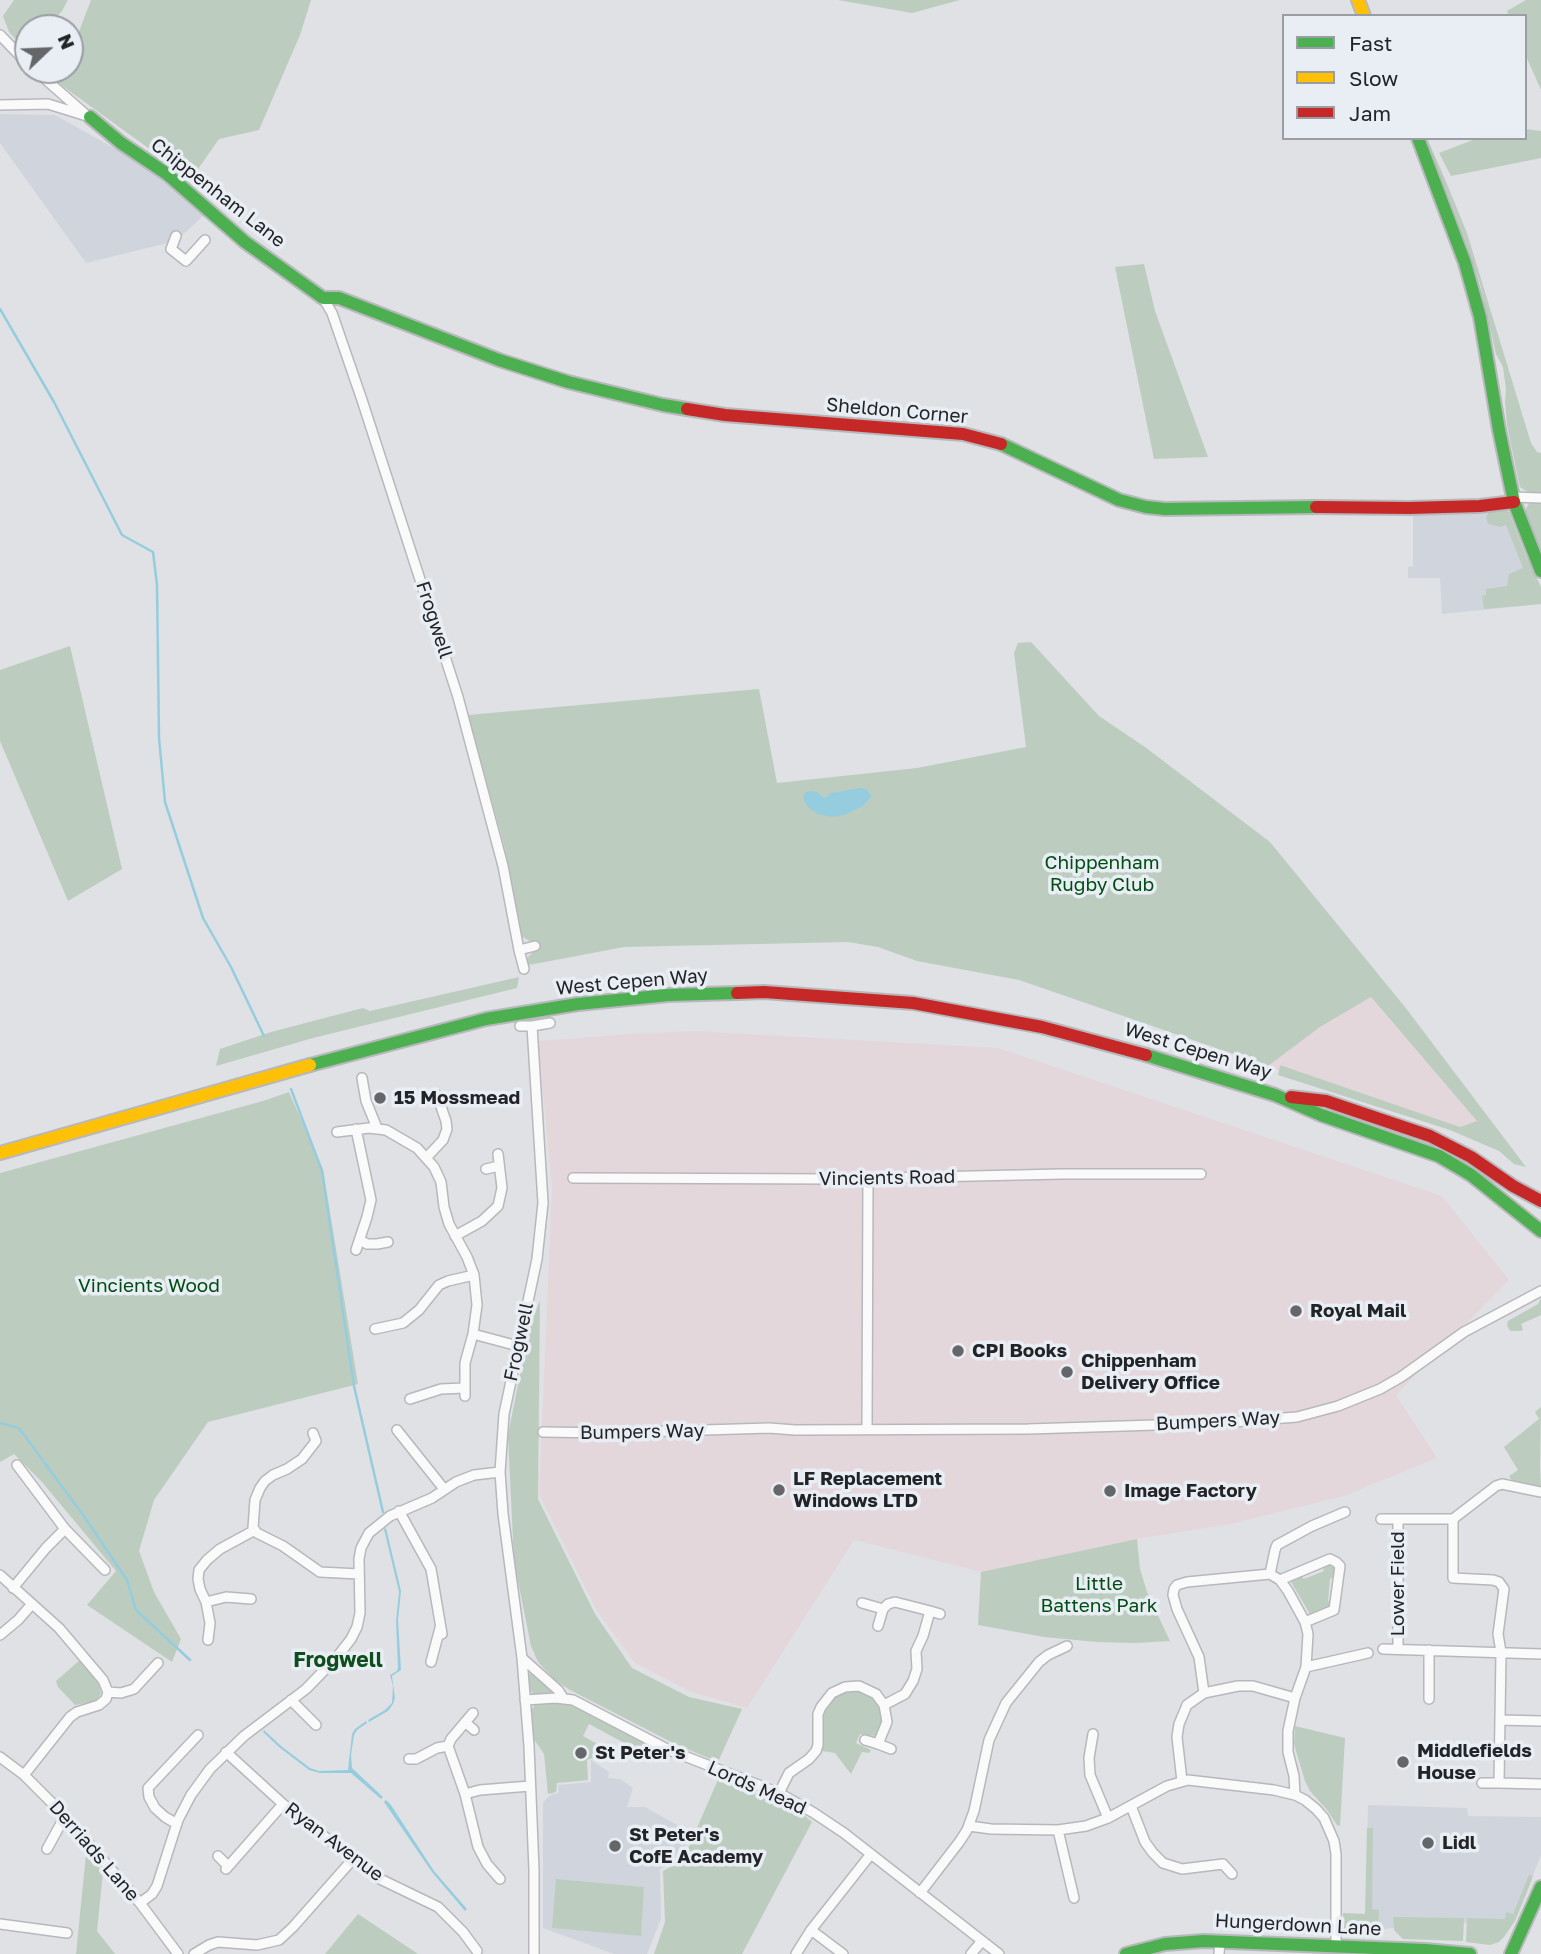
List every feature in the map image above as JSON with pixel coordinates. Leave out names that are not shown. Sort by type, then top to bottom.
[{"type":"main road","name":"Chippenham Lane","points":[[90,117],[121,143],[167,174],[245,242],[323,298]]},
{"type":"main road","points":[[1419,140],[1465,263],[1480,317],[1514,500],[1541,571]]},
{"type":"main road","name":"Sheldon Corner","points":[[323,298],[339,298],[499,360],[568,382],[663,405],[794,422],[963,434],[997,442],[1119,500],[1146,507],[1409,508],[1480,506],[1514,500]]},
{"type":"main road","name":"West Cepen Way","points":[[0,1153],[442,1029],[526,1012],[617,1000],[678,994],[764,992],[875,999],[965,1011],[1097,1041],[1275,1094],[1321,1115],[1424,1150],[1447,1161],[1487,1187],[1541,1231]]},
{"type":"main road","name":"West Cepen Way","points":[[1275,1094],[1326,1101],[1430,1136],[1471,1157],[1513,1186],[1541,1201]]},
{"type":"main road","points":[[1511,1954],[1541,1887]]},
{"type":"main road","points":[[1501,1954],[1520,1933]]},
{"type":"main road","name":"Hungerdown Lane","points":[[1126,1954],[1189,1941],[1220,1948],[1336,1947],[1470,1954]]},
{"type":"street","points":[[0,35],[14,50]]},
{"type":"street","name":"Chippenham Lane","points":[[51,84],[90,117]]},
{"type":"street","points":[[48,104],[60,92]]},
{"type":"street","name":"Chippenham Lane","points":[[0,105],[48,104],[90,117]]},
{"type":"street","points":[[176,236],[171,249],[186,261],[205,240]]},
{"type":"street","name":"Frogwell","points":[[323,298],[332,313],[362,400],[458,697],[503,866],[524,969]]},
{"type":"street","points":[[1514,500],[1541,498]]},
{"type":"street","points":[[519,950],[535,946]]},
{"type":"street","points":[[520,1026],[550,1023]]},
{"type":"street","name":"Frogwell","points":[[532,1026],[543,1203],[537,1259],[503,1422],[500,1472],[525,1700],[534,1870],[534,1954]]},
{"type":"street","points":[[362,1078],[366,1101],[377,1128]]},
{"type":"street","points":[[427,1157],[441,1143],[446,1133],[446,1121],[439,1098],[454,1098]]},
{"type":"street","points":[[337,1132],[377,1128],[386,1130],[427,1157],[441,1182],[445,1213],[454,1236],[474,1275],[477,1305],[466,1357],[464,1392],[441,1389],[415,1395]]},
{"type":"street","points":[[356,1129],[370,1194],[369,1211],[356,1250]]},
{"type":"street","points":[[454,1236],[482,1221],[496,1209],[502,1188],[498,1154]]},
{"type":"street","points":[[486,1169],[499,1166]]},
{"type":"street","name":"Vincients Road","points":[[573,1178],[867,1179],[1200,1174]]},
{"type":"street","points":[[866,1429],[867,1179]]},
{"type":"street","points":[[360,1240],[367,1244],[388,1242]]},
{"type":"street","points":[[375,1329],[387,1324],[403,1323],[413,1316],[439,1285],[474,1275]]},
{"type":"street","name":"Bumpers Way","points":[[543,1432],[607,1433],[769,1428],[988,1430],[1219,1423],[1297,1417],[1338,1406],[1380,1389],[1456,1337],[1523,1302],[1540,1290]]},
{"type":"street","points":[[473,1334],[518,1346]]},
{"type":"street","points":[[397,1430],[444,1489]]},
{"type":"street","points":[[255,1530],[255,1500],[265,1481],[302,1459],[318,1438]]},
{"type":"street","points":[[17,1465],[65,1529],[105,1570]]},
{"type":"street","points":[[140,1903],[154,1892],[160,1881],[177,1824],[200,1783],[226,1752],[323,1672],[354,1634],[360,1613],[360,1553],[366,1538],[382,1521],[399,1511],[427,1500],[474,1475],[500,1472]]},
{"type":"street","points":[[1381,1519],[1453,1520],[1502,1484],[1541,1492]]},
{"type":"street","points":[[399,1511],[432,1573],[441,1630],[431,1662]]},
{"type":"street","points":[[1270,1574],[1278,1545],[1345,1512]]},
{"type":"street","name":"Lower Field","points":[[1398,1519],[1398,1649]]},
{"type":"street","points":[[1453,1520],[1453,1578],[1493,1580],[1502,1584],[1504,1589],[1497,1634],[1501,1652],[1499,1783]]},
{"type":"street","points":[[13,1588],[65,1529]]},
{"type":"street","points":[[255,1530],[283,1546],[315,1574],[359,1574]]},
{"type":"street","points":[[211,1636],[206,1602],[198,1579],[199,1570],[220,1549],[255,1530]]},
{"type":"street","points":[[1280,1580],[1330,1559],[1340,1566],[1334,1610],[1305,1622]]},
{"type":"street","points":[[1204,1693],[1199,1657],[1175,1604],[1175,1584],[1270,1574],[1280,1580],[1305,1622],[1309,1643],[1306,1667],[1295,1698],[1287,1742],[1295,1795]]},
{"type":"street","points":[[0,1575],[68,1638],[103,1681],[108,1692],[106,1699],[99,1705],[82,1710],[71,1717],[24,1775]]},
{"type":"street","points":[[206,1602],[226,1597],[245,1600]]},
{"type":"street","points":[[862,1602],[883,1609]]},
{"type":"street","points":[[878,1626],[883,1609],[895,1602],[940,1614]]},
{"type":"street","points":[[0,1634],[32,1604]]},
{"type":"street","points":[[884,1705],[901,1697],[911,1686],[917,1669],[916,1651],[930,1611]]},
{"type":"street","points":[[920,1893],[969,1826],[987,1747],[1006,1703],[1039,1662],[1067,1646]]},
{"type":"street","points":[[1383,1649],[1541,1654]]},
{"type":"street","points":[[1429,1650],[1429,1699]]},
{"type":"street","points":[[1306,1667],[1368,1653]]},
{"type":"street","points":[[522,1658],[558,1690],[563,1698]]},
{"type":"street","points":[[108,1692],[121,1693],[134,1689],[158,1663]]},
{"type":"street","points":[[779,1793],[789,1773],[816,1751],[818,1714],[832,1693],[845,1687],[859,1686],[876,1694],[884,1705],[887,1722],[878,1744]]},
{"type":"street","points":[[1182,1781],[1177,1737],[1187,1705],[1204,1693],[1238,1686],[1253,1686],[1295,1698]]},
{"type":"street","points":[[292,1700],[313,1719]]},
{"type":"street","name":"Lords Mead","points":[[525,1700],[573,1700],[669,1750],[779,1793],[814,1813],[871,1854],[999,1954]]},
{"type":"street","points":[[473,1713],[448,1746],[465,1794],[478,1847],[487,1864],[500,1879]]},
{"type":"street","points":[[1500,1720],[1541,1721]]},
{"type":"street","points":[[465,1722],[474,1730]]},
{"type":"street","points":[[1093,1734],[1089,1758],[1090,1775],[1108,1818]]},
{"type":"street","points":[[177,1824],[155,1808],[148,1788],[196,1740]]},
{"type":"street","points":[[865,1740],[891,1749]]},
{"type":"street","points":[[409,1759],[416,1759],[437,1748],[448,1746]]},
{"type":"street","name":"Ryan Avenue","points":[[226,1752],[283,1804],[380,1879],[438,1908],[463,1932],[477,1951]]},
{"type":"street","name":"Derriads Lane","points":[[0,1757],[24,1775],[65,1816],[140,1903],[178,1954]]},
{"type":"street","points":[[969,1826],[1058,1830],[1086,1826],[1182,1781],[1194,1780],[1295,1795],[1305,1800],[1324,1818],[1334,1841],[1336,1947]]},
{"type":"street","points":[[1482,1783],[1541,1784]]},
{"type":"street","points":[[465,1794],[480,1790],[530,1786]]},
{"type":"street","points":[[218,1856],[227,1868],[283,1804]]},
{"type":"street","points":[[1131,1806],[1145,1842],[1163,1863],[1182,1869],[1222,1864],[1232,1874]]},
{"type":"street","points":[[52,1845],[65,1816]]},
{"type":"street","points":[[1058,1830],[1074,1898]]},
{"type":"street","points":[[796,1954],[811,1930],[871,1854]]},
{"type":"street","points":[[194,1954],[218,1942],[257,1945],[279,1940],[353,1859]]},
{"type":"street","points":[[0,1924],[63,1934]]},
{"type":"street","points":[[811,1930],[843,1954]]},
{"type":"street","points":[[971,1954],[982,1941]]},
{"type":"shaded area","points":[[0,114],[55,115],[139,162],[204,215],[176,241],[86,263],[0,143]]},
{"type":"shaded area","points":[[1504,514],[1541,604],[1442,614],[1440,578],[1408,578],[1408,567],[1413,566],[1413,515]]},
{"type":"shaded area","points":[[1371,997],[1478,1121],[1460,1127],[1280,1065],[1279,1070],[1268,1066],[1320,1027]]},
{"type":"shaded area","points":[[695,1031],[998,1048],[1442,1196],[1509,1280],[1396,1395],[1437,1458],[1344,1496],[1231,1524],[1137,1539],[981,1572],[854,1540],[747,1708],[691,1692],[635,1663],[597,1611],[539,1494],[552,1187],[538,1041]]},
{"type":"shaded area","name":"St Peter's CofE Academy","points":[[591,1760],[609,1772],[608,1778],[620,1779],[633,1788],[627,1807],[645,1807],[691,1833],[681,1859],[660,1869],[661,1919],[647,1954],[614,1954],[543,1928],[543,1802],[552,1794],[559,1793],[558,1785],[591,1782]]},
{"type":"shaded area","points":[[1368,1805],[1467,1808],[1468,1816],[1541,1817],[1541,1855],[1515,1921],[1487,1924],[1436,1922],[1365,1930]]},
{"type":"green space","points":[[14,0],[68,0],[59,14],[14,14],[14,37],[3,16]]},
{"type":"green space","points":[[91,0],[311,0],[300,35],[259,130],[219,139],[191,179],[60,84],[84,84],[84,18]]},
{"type":"green space","points":[[838,0],[960,0],[912,13]]},
{"type":"green space","points":[[1526,0],[1541,0],[1541,90],[1527,58],[1527,14],[1508,14],[1507,11]]},
{"type":"green space","points":[[1527,129],[1541,131],[1541,158],[1451,176],[1439,153],[1473,140],[1527,140]]},
{"type":"green space","points":[[1426,140],[1467,233],[1531,443],[1537,452],[1541,453],[1541,495],[1520,487],[1507,425],[1503,367],[1496,354],[1480,284]]},
{"type":"green space","points":[[1144,264],[1155,311],[1208,457],[1154,459],[1115,267]]},
{"type":"green space","points":[[1530,502],[1541,502],[1541,558],[1525,510]]},
{"type":"green space","points":[[1503,509],[1509,512],[1541,587],[1541,604],[1484,609],[1482,596],[1486,595],[1486,589],[1507,586],[1509,574],[1523,568],[1506,525],[1500,527],[1488,524],[1486,517],[1490,510]]},
{"type":"green space","name":"Chippenham Rugby Club","points":[[1031,642],[1099,716],[1145,747],[1270,842],[1405,1007],[1526,1167],[1514,1164],[1499,1151],[1450,1130],[1278,1075],[1280,1065],[1460,1127],[1477,1121],[1371,997],[1320,1027],[1268,1066],[1019,980],[917,961],[878,947],[848,942],[624,947],[529,965],[526,959],[535,950],[533,943],[521,936],[505,849],[468,715],[759,689],[777,783],[917,768],[1026,747],[1014,653],[1018,643]]},
{"type":"green space","points":[[70,646],[122,869],[68,901],[0,741],[0,670]]},
{"type":"green space","points":[[519,977],[517,988],[313,1038],[216,1066],[220,1049],[271,1032],[363,1008],[370,1011]]},
{"type":"green space","name":"Vincients Wood","points":[[289,1092],[323,1169],[358,1384],[208,1422],[154,1500],[139,1551],[154,1592],[181,1639],[172,1662],[87,1605],[116,1571],[42,1482],[14,1454],[0,1462],[0,1173]]},
{"type":"green space","points":[[1541,1298],[1541,1315],[1521,1324],[1521,1331],[1510,1331],[1508,1321],[1538,1304]]},
{"type":"green space","points":[[540,1300],[538,1499],[595,1614],[632,1668],[689,1697],[742,1709],[718,1762],[675,1744],[570,1690],[555,1680],[538,1662],[531,1646],[514,1561],[508,1435],[529,1329]]},
{"type":"green space","points":[[1541,1407],[1541,1488],[1513,1482],[1509,1476],[1518,1470],[1504,1447],[1539,1419],[1535,1412]]},
{"type":"green space","name":"Little Battens Park","points":[[1137,1539],[1140,1569],[1147,1592],[1170,1641],[1097,1642],[1044,1637],[978,1625],[981,1572]]},
{"type":"green space","points":[[1322,1565],[1335,1565],[1336,1575],[1330,1579],[1328,1601],[1332,1603],[1332,1607],[1311,1616],[1290,1580],[1299,1574],[1304,1579],[1324,1571]]},
{"type":"green space","points":[[80,1660],[99,1685],[101,1693],[98,1699],[92,1702],[75,1705],[58,1687],[56,1681]]},
{"type":"green space","points":[[529,1674],[553,1693],[537,1696],[533,1694],[529,1688]]},
{"type":"green space","points":[[853,1689],[872,1696],[878,1703],[881,1724],[876,1736],[860,1734],[856,1743],[871,1750],[869,1753],[862,1752],[851,1774],[835,1753],[822,1751],[821,1719],[832,1698],[842,1691]]},
{"type":"green space","points":[[567,1701],[646,1743],[641,1752],[589,1724],[583,1736],[608,1750],[587,1760],[588,1780],[557,1783],[556,1792],[548,1794],[544,1754],[533,1738],[531,1710],[535,1705]]},
{"type":"green space","points":[[1295,1726],[1345,1738],[1340,1826],[1310,1791],[1305,1781],[1294,1744]]},
{"type":"green space","points":[[720,1775],[780,1795],[812,1822],[742,1954],[654,1954],[665,1922],[663,1871],[683,1860]]},
{"type":"green space","points":[[1367,1828],[1373,1828],[1372,1909],[1379,1910],[1378,1930],[1371,1938],[1348,1937],[1343,1933],[1343,1913],[1365,1914]]},
{"type":"green space","points":[[86,1854],[103,1872],[97,1931],[115,1954],[76,1954]]},
{"type":"green space","points":[[1529,1875],[1533,1876],[1527,1892],[1515,1921],[1504,1937],[1490,1945],[1466,1942],[1467,1918],[1505,1919],[1506,1912],[1513,1914]]},
{"type":"green space","points":[[556,1879],[644,1887],[641,1936],[552,1928]]},
{"type":"green space","points":[[358,1914],[418,1954],[325,1954]]},
{"type":"green space","points":[[1393,1917],[1464,1918],[1463,1941],[1403,1939],[1394,1930]]},
{"type":"water","points":[[866,789],[872,796],[863,806],[844,815],[831,817],[818,814],[809,808],[803,796],[810,791],[825,798],[831,793]]},
{"type":"water","points":[[386,1528],[401,1591],[398,1620],[401,1670],[392,1676],[395,1698],[393,1704],[388,1711],[369,1722],[368,1720],[392,1703],[393,1686],[390,1675],[397,1671],[398,1667],[396,1621],[399,1592],[384,1529]]},
{"type":"water","points":[[366,1721],[354,1735],[352,1768],[383,1797],[381,1799],[351,1773],[320,1773],[309,1770],[263,1732],[264,1730],[310,1768],[319,1771],[348,1770],[352,1734]]},
{"type":"water","points":[[386,1800],[434,1871],[467,1909],[465,1911],[432,1872],[384,1802]]},
{"type":"waterway","points":[[0,309],[54,402],[122,535],[153,552],[157,585],[159,738],[165,802],[203,918],[231,967],[264,1036]]},
{"type":"waterway","points":[[291,1089],[322,1171],[354,1386],[383,1512]]},
{"type":"waterway","points":[[0,1423],[19,1428],[127,1580],[136,1610],[190,1660]]},
{"type":"traffic: fast","points":[[90,117],[121,143],[167,174],[245,242],[323,298],[339,298],[499,360],[568,382],[687,409]]},
{"type":"traffic: fast","points":[[1419,140],[1465,263],[1480,317],[1514,502],[1541,571]]},
{"type":"traffic: fast","points":[[1001,444],[1119,500],[1146,507],[1316,507]]},
{"type":"traffic: fast","points":[[310,1065],[486,1019],[578,1004],[668,995],[737,993]]},
{"type":"traffic: fast","points":[[1146,1055],[1275,1095],[1321,1115],[1439,1156],[1471,1175],[1541,1231]]},
{"type":"traffic: fast","points":[[1511,1954],[1541,1887]]},
{"type":"traffic: fast","points":[[1126,1954],[1165,1944],[1204,1941],[1470,1954]]},
{"type":"traffic: slow","points":[[1358,0],[1363,14]]},
{"type":"traffic: slow","points":[[0,1153],[310,1065]]},
{"type":"traffic: jam","points":[[687,409],[725,415],[963,434],[1001,444]]},
{"type":"traffic: jam","points":[[1316,507],[1409,508],[1514,502]]},
{"type":"traffic: jam","points":[[737,993],[764,992],[913,1003],[1042,1027],[1146,1055]]},
{"type":"traffic: jam","points":[[1291,1097],[1326,1101],[1430,1136],[1471,1157],[1513,1186],[1541,1201]]},
{"type":"place","name":"15 Mossmead","points":[[380,1098]]},
{"type":"place","name":"Royal Mail","points":[[1296,1311]]},
{"type":"place","name":"CPI Books","points":[[958,1351]]},
{"type":"place","name":"Chippenham Delivery Office","points":[[1067,1372]]},
{"type":"place","name":"LF Replacement Windows LTD","points":[[779,1490]]},
{"type":"place","name":"Image Factory","points":[[1110,1491]]},
{"type":"place","name":"St Peter's","points":[[581,1753]]},
{"type":"place","name":"Middlefields House","points":[[1403,1762]]},
{"type":"place","name":"Lidl","points":[[1428,1843]]},
{"type":"place","name":"St Peter's CofE Academy","points":[[615,1846]]},
{"type":"district","name":"Frogwell","points":[[338,1660]]}]
